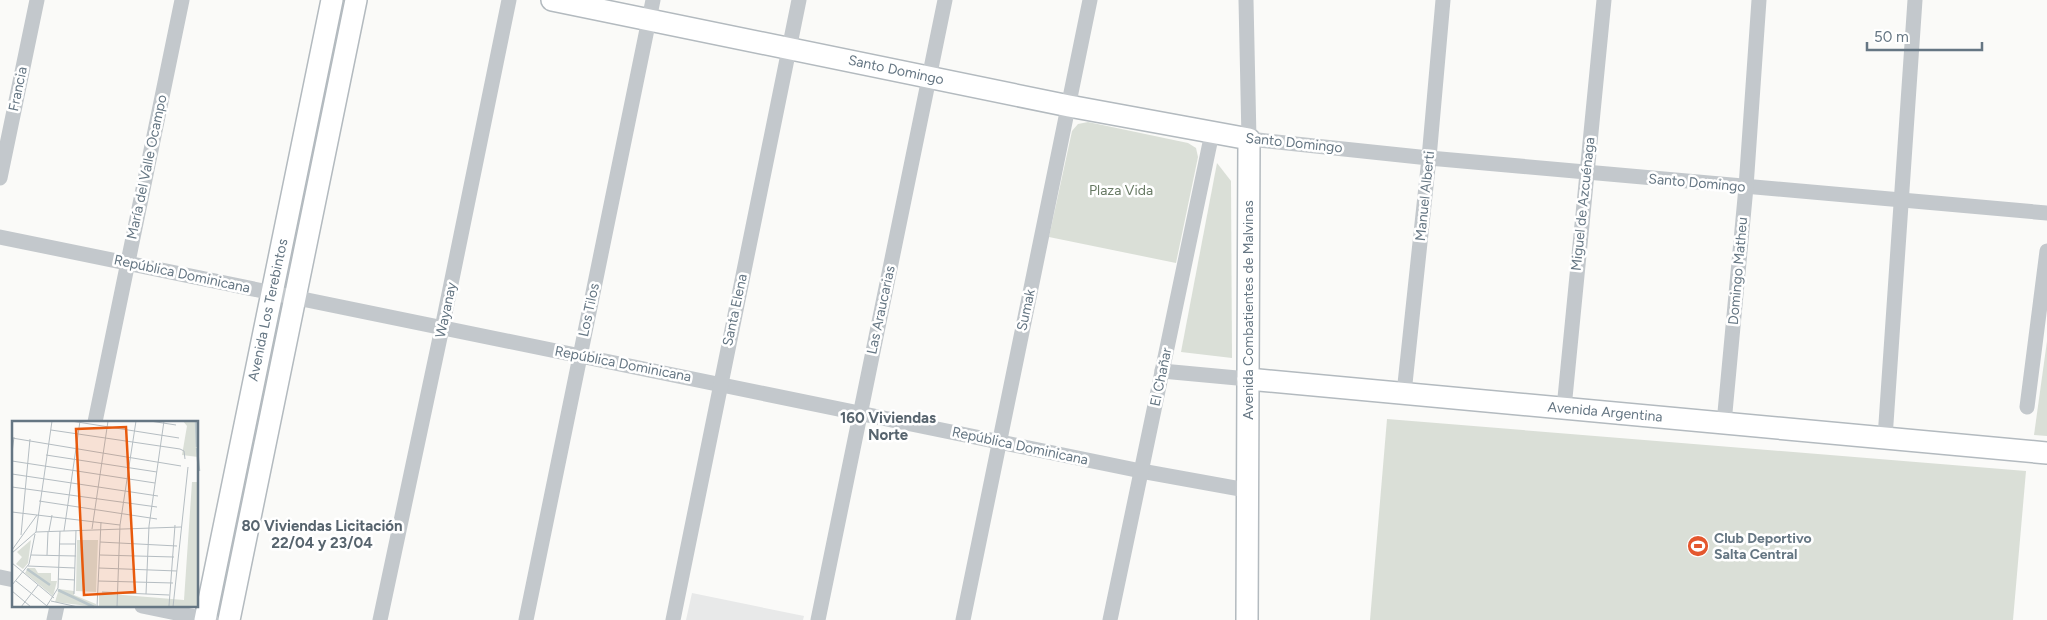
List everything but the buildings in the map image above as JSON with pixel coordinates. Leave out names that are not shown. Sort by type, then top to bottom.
[{"type":"street","name":"Francia","points":[[0,178],[37,0]]},
{"type":"street","name":"María del Valle Ocampo","points":[[95,421],[182,0]]},
{"type":"street","name":"Avenida Los Terebintos","points":[[207,620],[332,0]]},
{"type":"street","name":"Avenida Los Terebintos","points":[[229,620],[356,0]]},
{"type":"street","name":"Wayanay","points":[[380,620],[509,0]]},
{"type":"street","name":"Santo Domingo","points":[[552,0],[650,10],[789,49],[1068,106],[1249,139],[1746,188],[2047,214]]},
{"type":"street","name":"Santa Elena","points":[[673,620],[799,0]]},
{"type":"street","name":"Las Araucarias","points":[[818,620],[945,0]]},
{"type":"street","name":"Sumak","points":[[963,620],[1090,0]]},
{"type":"street","name":"Avenida Combatientes de Malvinas","points":[[1246,0],[1249,139],[1246,620]]},
{"type":"street","name":"Manuel Alberti","points":[[1404,393],[1429,158],[1442,0]]},
{"type":"street","name":"Miguel de Azcuénaga","points":[[1564,408],[1604,0]]},
{"type":"street","name":"Domingo Matheu","points":[[1724,423],[1746,188],[1759,0]]},
{"type":"street","points":[[1885,438],[1915,0]]},
{"type":"street","name":"Los Tilos","points":[[526,620],[650,10]]},
{"type":"street","name":"El Chañar","points":[[1110,620],[1212,133]]},
{"type":"street","name":"República Dominicana","points":[[0,236],[1141,471],[1246,490]]},
{"type":"street","points":[[2028,407],[2047,251]]},
{"type":"street","name":"Avenida Argentina","points":[[1162,370],[2047,453]]},
{"type":"street","points":[[151,608],[207,620]]},
{"type":"shaded area","points":[[692,593],[804,616],[803,620],[686,620]]},
{"type":"green space","name":"Plaza Vida","points":[[1088,122],[1188,143],[1196,148],[1198,157],[1176,263],[1049,237],[1072,131],[1078,124]]},
{"type":"green space","points":[[1217,163],[1231,181],[1232,358],[1181,352]]},
{"type":"green space","points":[[2047,341],[2047,436],[2034,435]]},
{"type":"green space","name":"Club Deportivo Salta Central","points":[[1387,419],[2026,471],[2013,620],[1370,620]]},
{"type":"place","name":"Club Deportivo Salta Central","points":[[1698,546]]},
{"type":"district","name":"160 Viviendas Norte","points":[[888,426]]},
{"type":"district","name":"80 Viviendas Licitación 22/04 y 23/04","points":[[322,534]]}]
